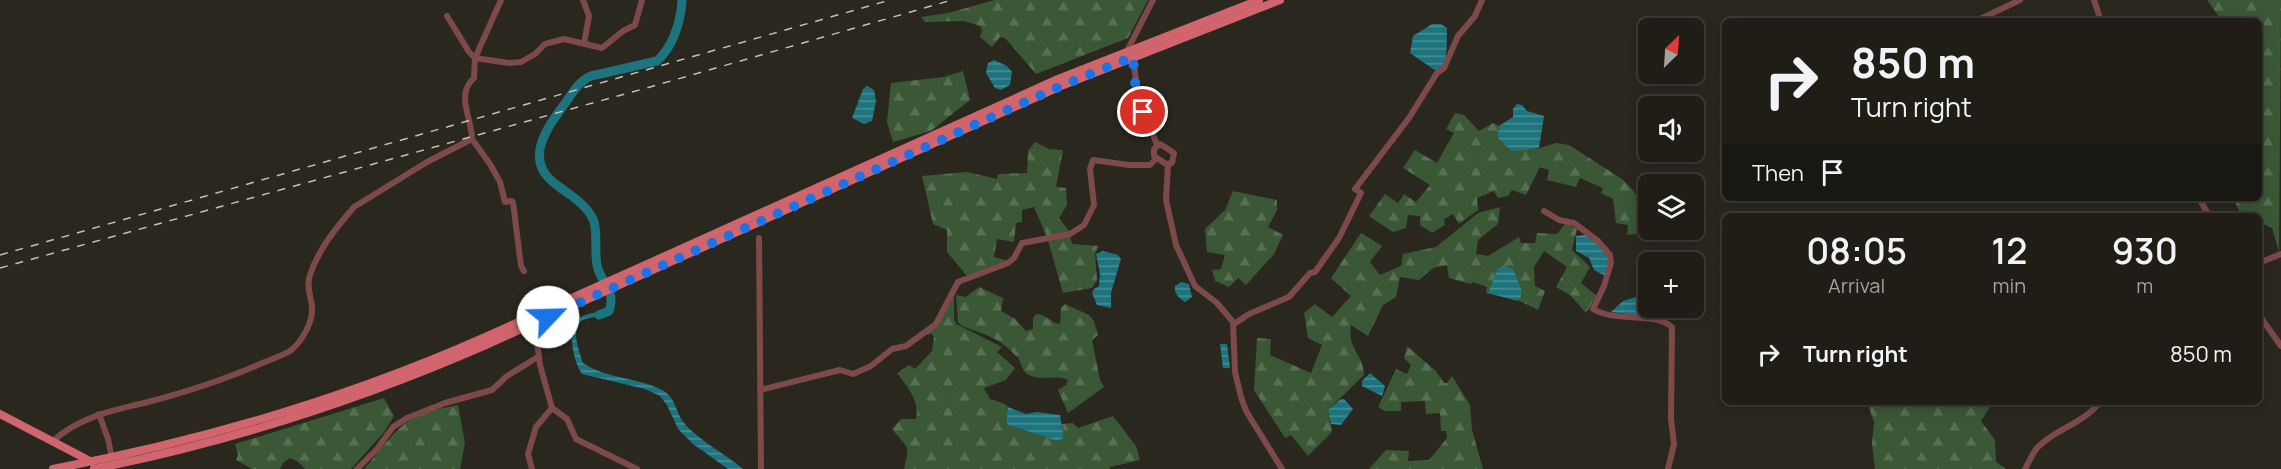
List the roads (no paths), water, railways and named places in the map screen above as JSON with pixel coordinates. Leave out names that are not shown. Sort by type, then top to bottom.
[{"type":"main road","points":[[1130,54],[1258,0]]},
{"type":"main road","points":[[98,467],[112,458],[220,432],[343,393],[450,353],[622,280],[1058,79],[1281,0]]},
{"type":"main road","points":[[53,469],[98,467],[222,440],[345,400],[444,363],[595,292]]},
{"type":"main road","points":[[0,414],[98,467]]},
{"type":"street","points":[[501,0],[491,27],[475,58],[474,78],[469,82],[464,97],[472,139],[500,182],[505,202],[513,202],[521,266],[524,271]]},
{"type":"street","points":[[583,0],[589,16],[584,44]]},
{"type":"street","points":[[447,16],[475,58],[509,63],[521,62],[553,40],[568,39],[602,48],[623,31],[634,26],[642,0]]},
{"type":"street","points":[[1153,0],[1130,54],[1138,96],[1157,145]]},
{"type":"street","points":[[1234,324],[1261,309],[1285,300],[1310,273],[1315,272],[1339,238],[1361,194],[1355,189],[1409,118],[1437,73],[1444,68],[1458,36],[1472,20],[1482,0]]},
{"type":"street","points":[[1982,18],[2020,0]]},
{"type":"street","points":[[2094,0],[2100,18]]},
{"type":"street","points":[[52,442],[63,431],[99,414],[230,378],[290,351],[309,322],[312,310],[308,282],[316,257],[323,244],[354,207],[427,162],[472,139]]},
{"type":"street","points":[[1157,145],[1160,144],[1174,153],[1175,157],[1168,165]]},
{"type":"street","points":[[1157,145],[1153,152],[1156,159],[1168,165]]},
{"type":"street","points":[[760,390],[840,370],[853,374],[870,366],[892,350],[906,346],[937,323],[958,282],[1006,264],[1014,258],[1022,243],[1070,234],[1081,229],[1094,205],[1089,169],[1093,160],[1129,165],[1150,165],[1156,159]]},
{"type":"street","points":[[1168,165],[1166,200],[1176,245],[1196,286],[1217,303],[1234,324],[1235,372],[1241,397],[1246,411],[1282,469]]},
{"type":"street","points":[[1544,211],[1559,220],[1574,224],[1598,241],[1610,255],[1611,263],[1604,286],[1593,309],[1605,315],[1663,321],[1672,327],[1671,419],[1674,444],[1668,469]]},
{"type":"street","points":[[759,238],[761,469]]},
{"type":"street","points":[[2262,262],[2281,254]]},
{"type":"street","points":[[2262,319],[2281,346]]},
{"type":"street","points":[[537,341],[538,357],[552,408],[567,419],[576,439],[637,469]]},
{"type":"street","points":[[357,469],[377,449],[393,427],[407,418],[445,403],[492,390],[507,376],[538,357]]},
{"type":"street","points":[[2025,469],[2040,445],[2082,419],[2097,405]]},
{"type":"street","points":[[532,469],[528,454],[536,427],[552,408]]},
{"type":"street","points":[[99,414],[112,458]]},
{"type":"water","points":[[1432,24],[1441,24],[1447,28],[1445,58],[1436,71],[1410,53],[1413,36]]},
{"type":"water","points":[[994,60],[1007,66],[1012,72],[1010,85],[1001,90],[995,88],[986,73],[988,63]]},
{"type":"water","points":[[867,86],[874,90],[876,101],[872,121],[864,124],[852,118],[863,89]]},
{"type":"water","points":[[1517,104],[1522,105],[1527,111],[1544,116],[1539,148],[1512,151],[1497,137],[1499,126],[1513,117],[1513,109]]},
{"type":"water","points":[[1585,235],[1604,249],[1610,261],[1605,276],[1594,270],[1589,258],[1576,251],[1576,236]]},
{"type":"water","points":[[1103,251],[1118,255],[1121,259],[1111,293],[1111,308],[1097,305],[1092,293],[1099,286],[1100,274],[1096,254]]},
{"type":"water","points":[[1504,266],[1513,269],[1522,291],[1520,299],[1515,300],[1488,293],[1498,268]]},
{"type":"water","points":[[1181,282],[1189,284],[1192,297],[1185,302],[1175,291],[1175,286]]},
{"type":"water","points":[[1638,296],[1638,316],[1611,312],[1623,301]]},
{"type":"water","points":[[611,311],[604,316],[589,318],[578,325],[576,337],[583,363],[602,372],[662,390],[672,400],[687,426],[743,469],[728,469],[693,444],[678,429],[667,405],[660,396],[645,389],[582,374],[573,349],[573,323],[584,315]]},
{"type":"water","points":[[1220,344],[1227,344],[1230,368],[1223,368]]},
{"type":"water","points":[[1370,373],[1385,386],[1382,396],[1362,386],[1362,381]]},
{"type":"water","points":[[1344,399],[1353,409],[1341,425],[1331,424],[1328,410]]},
{"type":"water","points":[[1008,407],[1026,414],[1037,412],[1060,415],[1063,438],[1057,441],[1008,425],[1006,421]]},
{"type":"waterway","points":[[599,315],[609,311],[611,299],[598,269],[595,224],[585,207],[545,173],[539,155],[541,145],[555,117],[574,90],[586,79],[657,61],[663,55],[675,33],[682,0]]},
{"type":"railway","points":[[0,255],[890,0]]},
{"type":"railway","points":[[0,268],[650,87],[952,0]]}]
